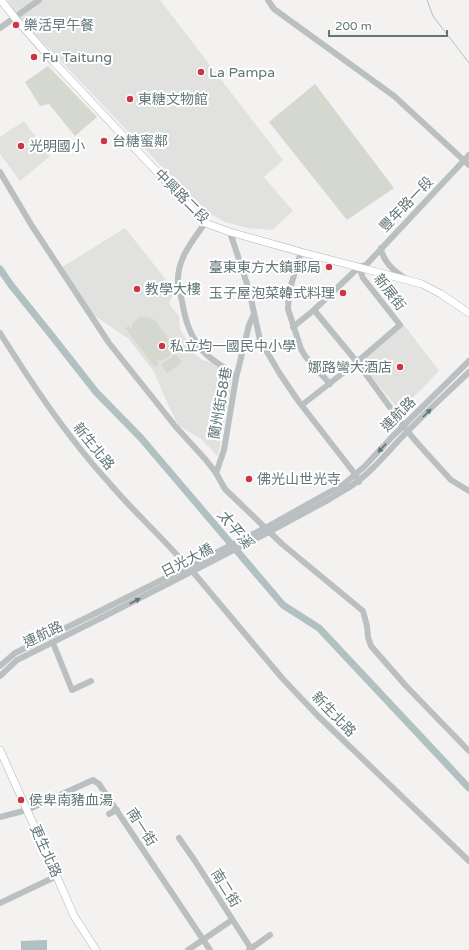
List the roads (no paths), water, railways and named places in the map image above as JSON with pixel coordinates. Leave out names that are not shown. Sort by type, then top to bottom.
[{"type":"main road","name":"中興路二段","points":[[1,0],[53,61],[205,223],[230,232],[301,252],[422,284],[441,294],[469,313]]},
{"type":"main road","name":"更生北路","points":[[0,750],[74,916],[96,950]]},
{"type":"street","points":[[0,28],[39,0]]},
{"type":"street","points":[[268,0],[274,9],[394,96],[467,163]]},
{"type":"street","name":"豐年路一段","points":[[293,327],[314,310],[359,267],[366,265],[381,248],[467,163],[469,156]]},
{"type":"street","points":[[0,172],[32,226],[109,343],[176,427],[216,473],[225,490],[282,544],[363,611],[371,646],[406,686],[469,751]]},
{"type":"street","points":[[205,223],[185,252],[179,272],[178,288],[186,322],[198,345],[204,353],[230,371],[236,378]]},
{"type":"street","points":[[230,232],[233,245],[241,265],[260,340],[280,374],[355,474],[358,482]]},
{"type":"street","points":[[381,248],[382,256],[386,262],[406,279]]},
{"type":"street","points":[[301,252],[289,292],[288,309],[298,343],[305,356],[330,384]]},
{"type":"street","name":"新展街","points":[[302,405],[330,384],[400,326],[363,278],[359,267]]},
{"type":"street","points":[[314,310],[357,362],[408,432],[451,480],[469,491]]},
{"type":"street","name":"蘭州街58巷","points":[[216,473],[224,450],[236,378],[249,325],[254,314]]},
{"type":"street","name":"新生北路","points":[[0,333],[65,431],[84,455],[184,562]]},
{"type":"street","name":"連航路","points":[[346,486],[355,474],[469,361]]},
{"type":"street","name":"連航路","points":[[346,486],[358,482],[469,372]]},
{"type":"street","points":[[444,386],[448,392]]},
{"type":"street","name":"日光大橋","points":[[99,616],[265,534],[328,500],[346,486]]},
{"type":"street","name":"新生北路","points":[[193,572],[282,678],[318,716],[469,861]]},
{"type":"street","name":"連航路","points":[[0,676],[17,660],[53,643],[99,616]]},
{"type":"street","name":"連航路","points":[[0,666],[21,650],[99,616]]},
{"type":"street","points":[[53,643],[72,690],[91,681]]},
{"type":"street","points":[[21,650],[23,657]]},
{"type":"street","name":"南一街","points":[[27,810],[93,780],[99,784],[210,950]]},
{"type":"street","points":[[0,817],[27,810]]},
{"type":"street","points":[[109,814],[117,810]]},
{"type":"street","name":"南二街","points":[[179,838],[251,950]]},
{"type":"street","points":[[0,903],[57,876]]},
{"type":"street","points":[[188,950],[232,920]]},
{"type":"street","points":[[251,950],[270,935]]},
{"type":"waterway","points":[[427,0],[433,16],[469,63]]},
{"type":"waterway","name":"太平溪","points":[[0,269],[96,392],[141,438],[283,605],[319,628],[469,788]]},
{"type":"place","name":"樂活早午餐","points":[[16,25]]},
{"type":"place","name":"Fu Taitung","points":[[34,57]]},
{"type":"place","name":"La Pampa","points":[[201,72]]},
{"type":"place","name":"東糖文物館","points":[[130,99]]},
{"type":"place","name":"台糖蜜鄰","points":[[104,141]]},
{"type":"place","name":"光明國小","points":[[21,146]]},
{"type":"place","name":"臺東東方大鎮郵局","points":[[329,267]]},
{"type":"place","name":"教學大樓","points":[[137,289]]},
{"type":"place","name":"玉子屋泡菜韓式料理","points":[[343,293]]},
{"type":"place","name":"私立均一國民中小學","points":[[162,346]]},
{"type":"place","name":"娜路彎大酒店","points":[[400,367]]},
{"type":"place","name":"佛光山世光寺","points":[[249,479]]},
{"type":"place","name":"侯卑南豬血湯","points":[[21,800]]}]
